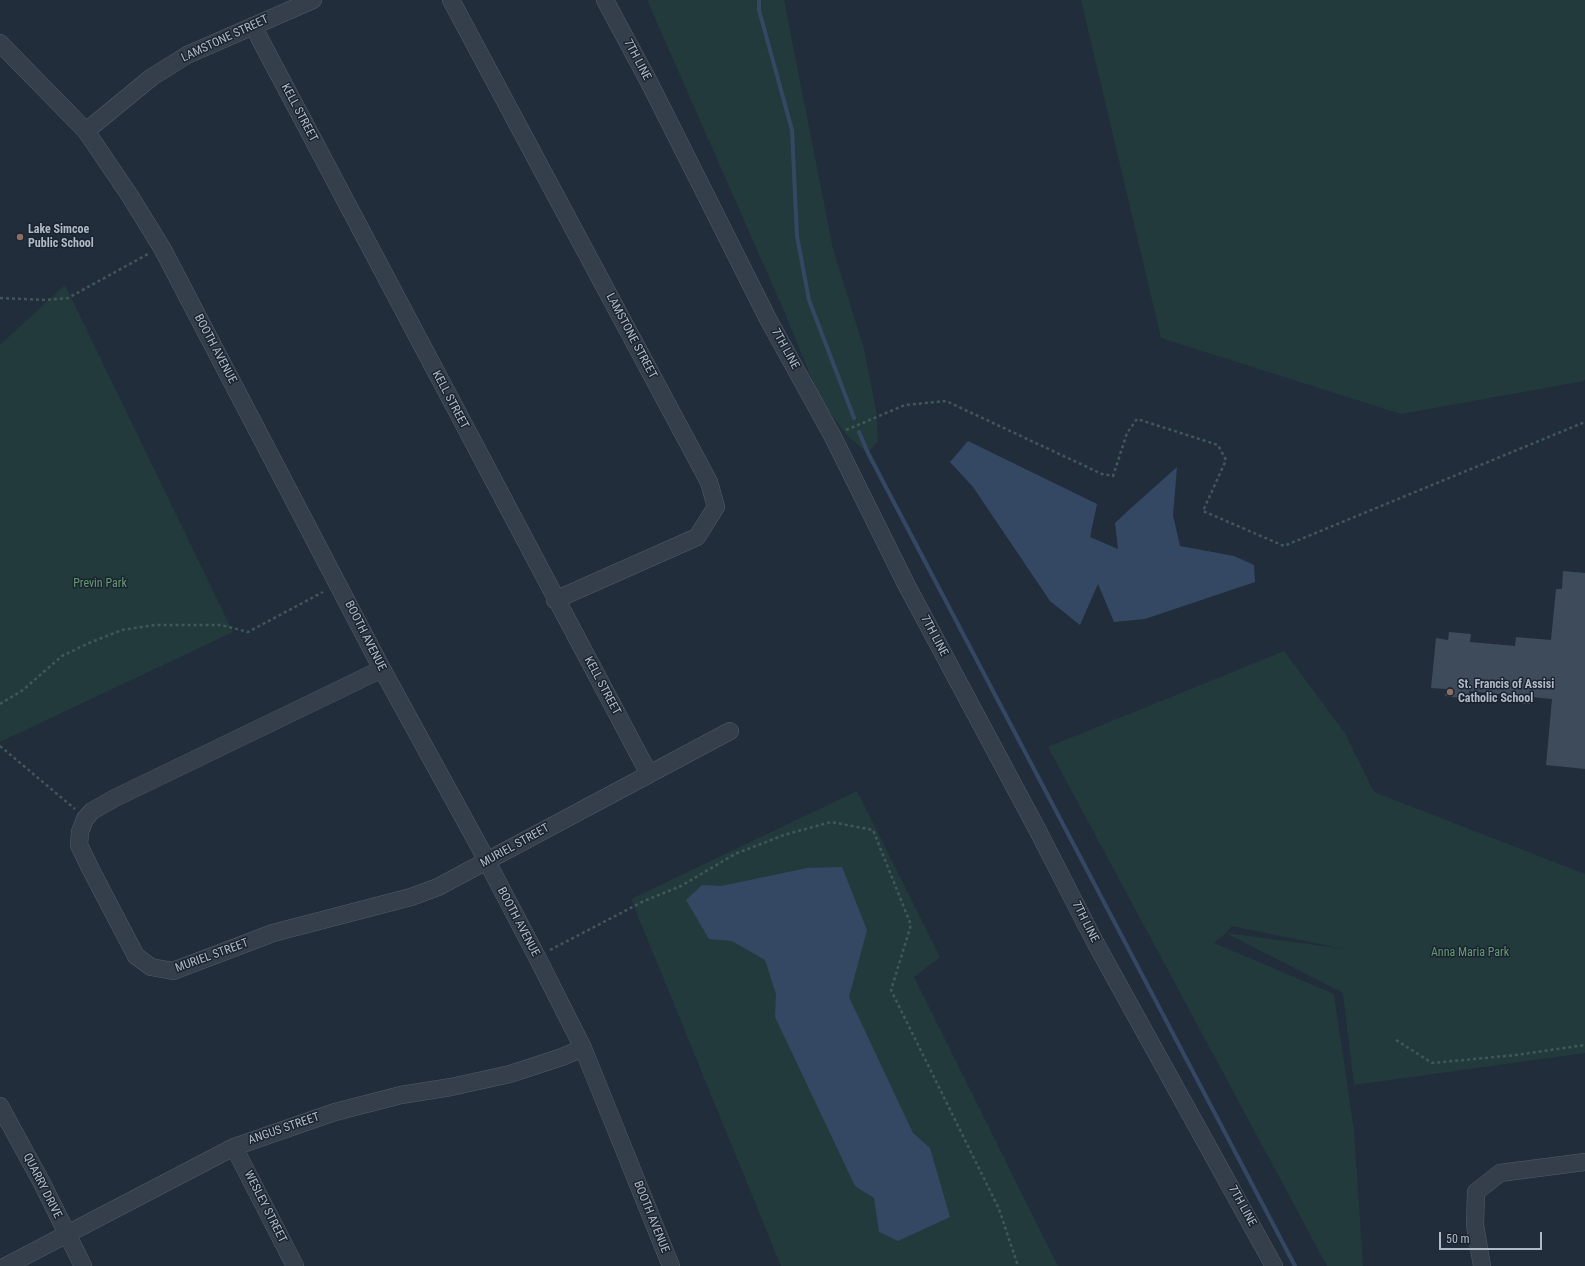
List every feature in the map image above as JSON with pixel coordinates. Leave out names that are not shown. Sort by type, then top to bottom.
[{"type":"street","name":"LAMSTONE STREET","points":[[86,131],[152,77],[187,55],[313,0]]},
{"type":"street","name":"LAMSTONE STREET","points":[[451,0],[709,482],[716,507],[697,537],[556,600]]},
{"type":"street","name":"7TH LINE","points":[[605,0],[649,82],[768,318],[832,435],[906,584],[1037,829],[1095,942],[1268,1264]]},
{"type":"street","name":"KELL STREET","points":[[253,26],[648,774]]},
{"type":"street","name":"BOOTH AVENUE","points":[[0,43],[86,131],[130,196],[162,248],[382,669],[487,862],[583,1048],[671,1266]]},
{"type":"street","name":"MURIEL STREET","points":[[382,669],[115,798],[92,811],[85,819],[80,832],[79,845],[136,956],[151,967],[173,972],[273,933],[411,897],[438,887],[730,731]]},
{"type":"street","name":"ANGUS STREET","points":[[6,1266],[234,1147],[335,1112],[401,1095],[510,1074],[562,1057],[583,1048]]},
{"type":"street","name":"QUARRY DRIVE","points":[[0,1106],[42,1183],[83,1266]]},
{"type":"street","name":"WESLEY STREET","points":[[234,1147],[295,1266]]},
{"type":"street","points":[[1482,1266],[1475,1225],[1476,1192],[1500,1173],[1585,1162]]},
{"type":"path","points":[[0,298],[45,300],[68,298],[145,256]]},
{"type":"path","points":[[832,435],[905,405],[946,401],[1102,474],[1113,476],[1127,433],[1137,419],[1218,445],[1226,460],[1203,511],[1284,546],[1585,422]]},
{"type":"path","points":[[0,704],[23,690],[62,656],[122,630],[155,625],[221,625],[248,632],[322,592]]},
{"type":"path","points":[[0,746],[78,812]]},
{"type":"path","points":[[553,948],[644,901],[681,886],[735,854],[777,838],[831,822],[873,830],[911,925],[891,990],[999,1209],[1018,1266]]},
{"type":"path","points":[[1396,1040],[1432,1063],[1516,1055],[1585,1045]]},
{"type":"green space","points":[[647,0],[784,0],[833,249],[864,349],[876,410],[878,441],[868,453],[848,437],[820,399],[784,311]]},
{"type":"green space","points":[[1081,0],[1585,0],[1584,381],[1401,414],[1161,338]]},
{"type":"green space","name":"Previn Park","points":[[65,285],[233,632],[0,742],[0,345]]},
{"type":"green space","name":"Anna Maria Park","points":[[1284,651],[1345,733],[1374,792],[1585,874],[1585,1053],[1354,1085],[1343,993],[1226,933],[1214,943],[1334,994],[1354,1131],[1363,1266],[1327,1266],[1048,747]],"holes":[[[1232,926],[1342,949],[1226,933]]]},
{"type":"green space","points":[[857,791],[940,957],[914,977],[1058,1266],[781,1266],[631,899]]},
{"type":"water","points":[[968,441],[1097,504],[1090,537],[1118,549],[1115,523],[1177,467],[1173,515],[1180,546],[1234,556],[1254,565],[1255,582],[1145,619],[1114,622],[1098,584],[1080,625],[1050,601],[973,487],[950,462]]},
{"type":"water","points":[[842,867],[867,930],[849,997],[913,1133],[930,1148],[950,1217],[898,1241],[879,1232],[874,1198],[855,1186],[775,1017],[776,994],[765,960],[732,941],[709,939],[686,900],[702,885],[721,886],[807,868]]},
{"type":"building","points":[[1563,571],[1585,573],[1585,769],[1546,765],[1552,699],[1531,697],[1530,704],[1508,702],[1509,695],[1469,691],[1469,699],[1445,696],[1446,689],[1431,688],[1436,638],[1448,640],[1449,632],[1471,634],[1470,642],[1515,646],[1516,637],[1551,640],[1556,589],[1562,589]]},
{"type":"waterway","points":[[759,0],[759,10],[792,130],[797,236],[809,300],[854,418]]},
{"type":"waterway","points":[[859,432],[868,453],[1295,1266]]},
{"type":"place","name":"Lake Simcoe Public School","points":[[20,237]]},
{"type":"place","name":"St. Francis of Assisi Catholic School","points":[[1450,692]]}]
